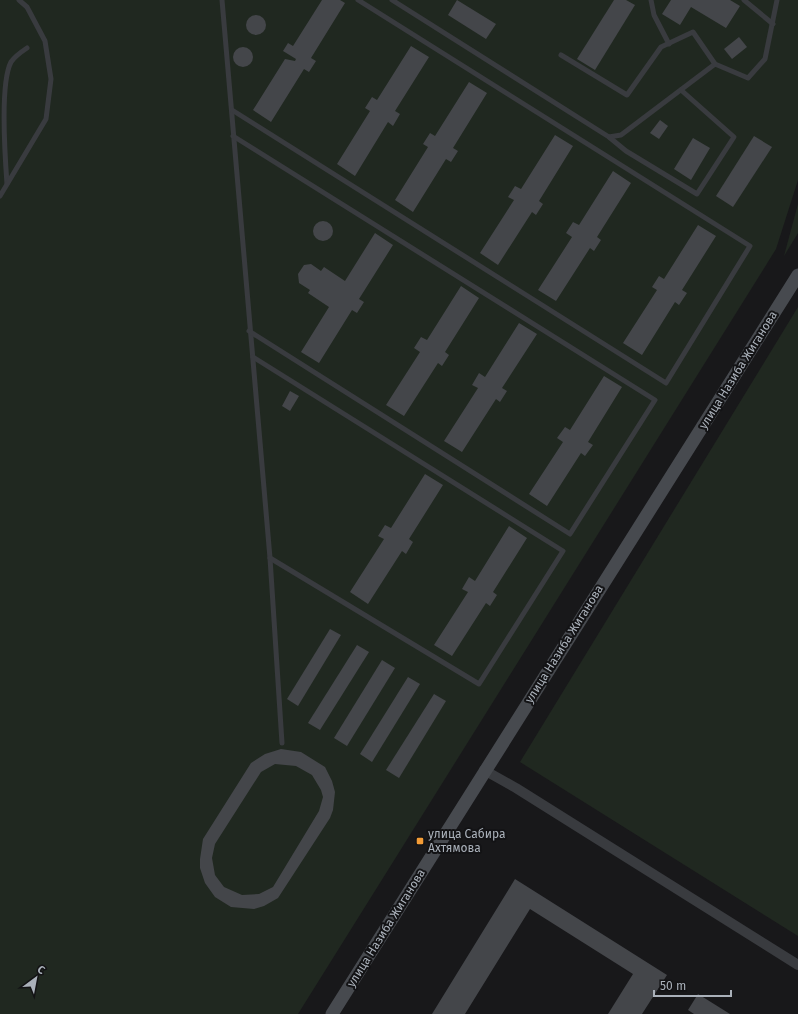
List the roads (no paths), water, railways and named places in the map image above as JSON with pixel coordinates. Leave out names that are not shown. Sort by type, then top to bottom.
[{"type":"street","name":"улица Назиба Жиганова","points":[[332,1014],[484,770],[798,275]]},
{"type":"street","points":[[484,770],[516,788],[798,965]]},
{"type":"lane","points":[[0,195],[46,119],[51,79],[45,41],[27,7],[19,0]]},
{"type":"lane","points":[[222,0],[249,331],[253,357],[270,558],[282,744]]},
{"type":"lane","points":[[232,110],[666,383],[750,246],[358,0]]},
{"type":"lane","points":[[392,0],[609,137],[626,151],[697,194],[734,137],[681,90]]},
{"type":"lane","points":[[651,0],[654,15],[669,44]]},
{"type":"lane","points":[[744,0],[772,24]]},
{"type":"lane","points":[[561,55],[627,95],[661,47],[693,32],[715,64],[748,78],[765,59],[777,0]]},
{"type":"lane","points":[[7,185],[2,94],[4,77],[10,63],[27,48]]},
{"type":"lane","points":[[609,137],[621,135],[715,64]]},
{"type":"lane","points":[[233,136],[655,400],[570,534],[249,331]]},
{"type":"lane","points":[[253,357],[563,551],[479,684],[270,558]]},
{"type":"place","name":"улица Сабира Ахтямова","points":[[420,841]]}]
